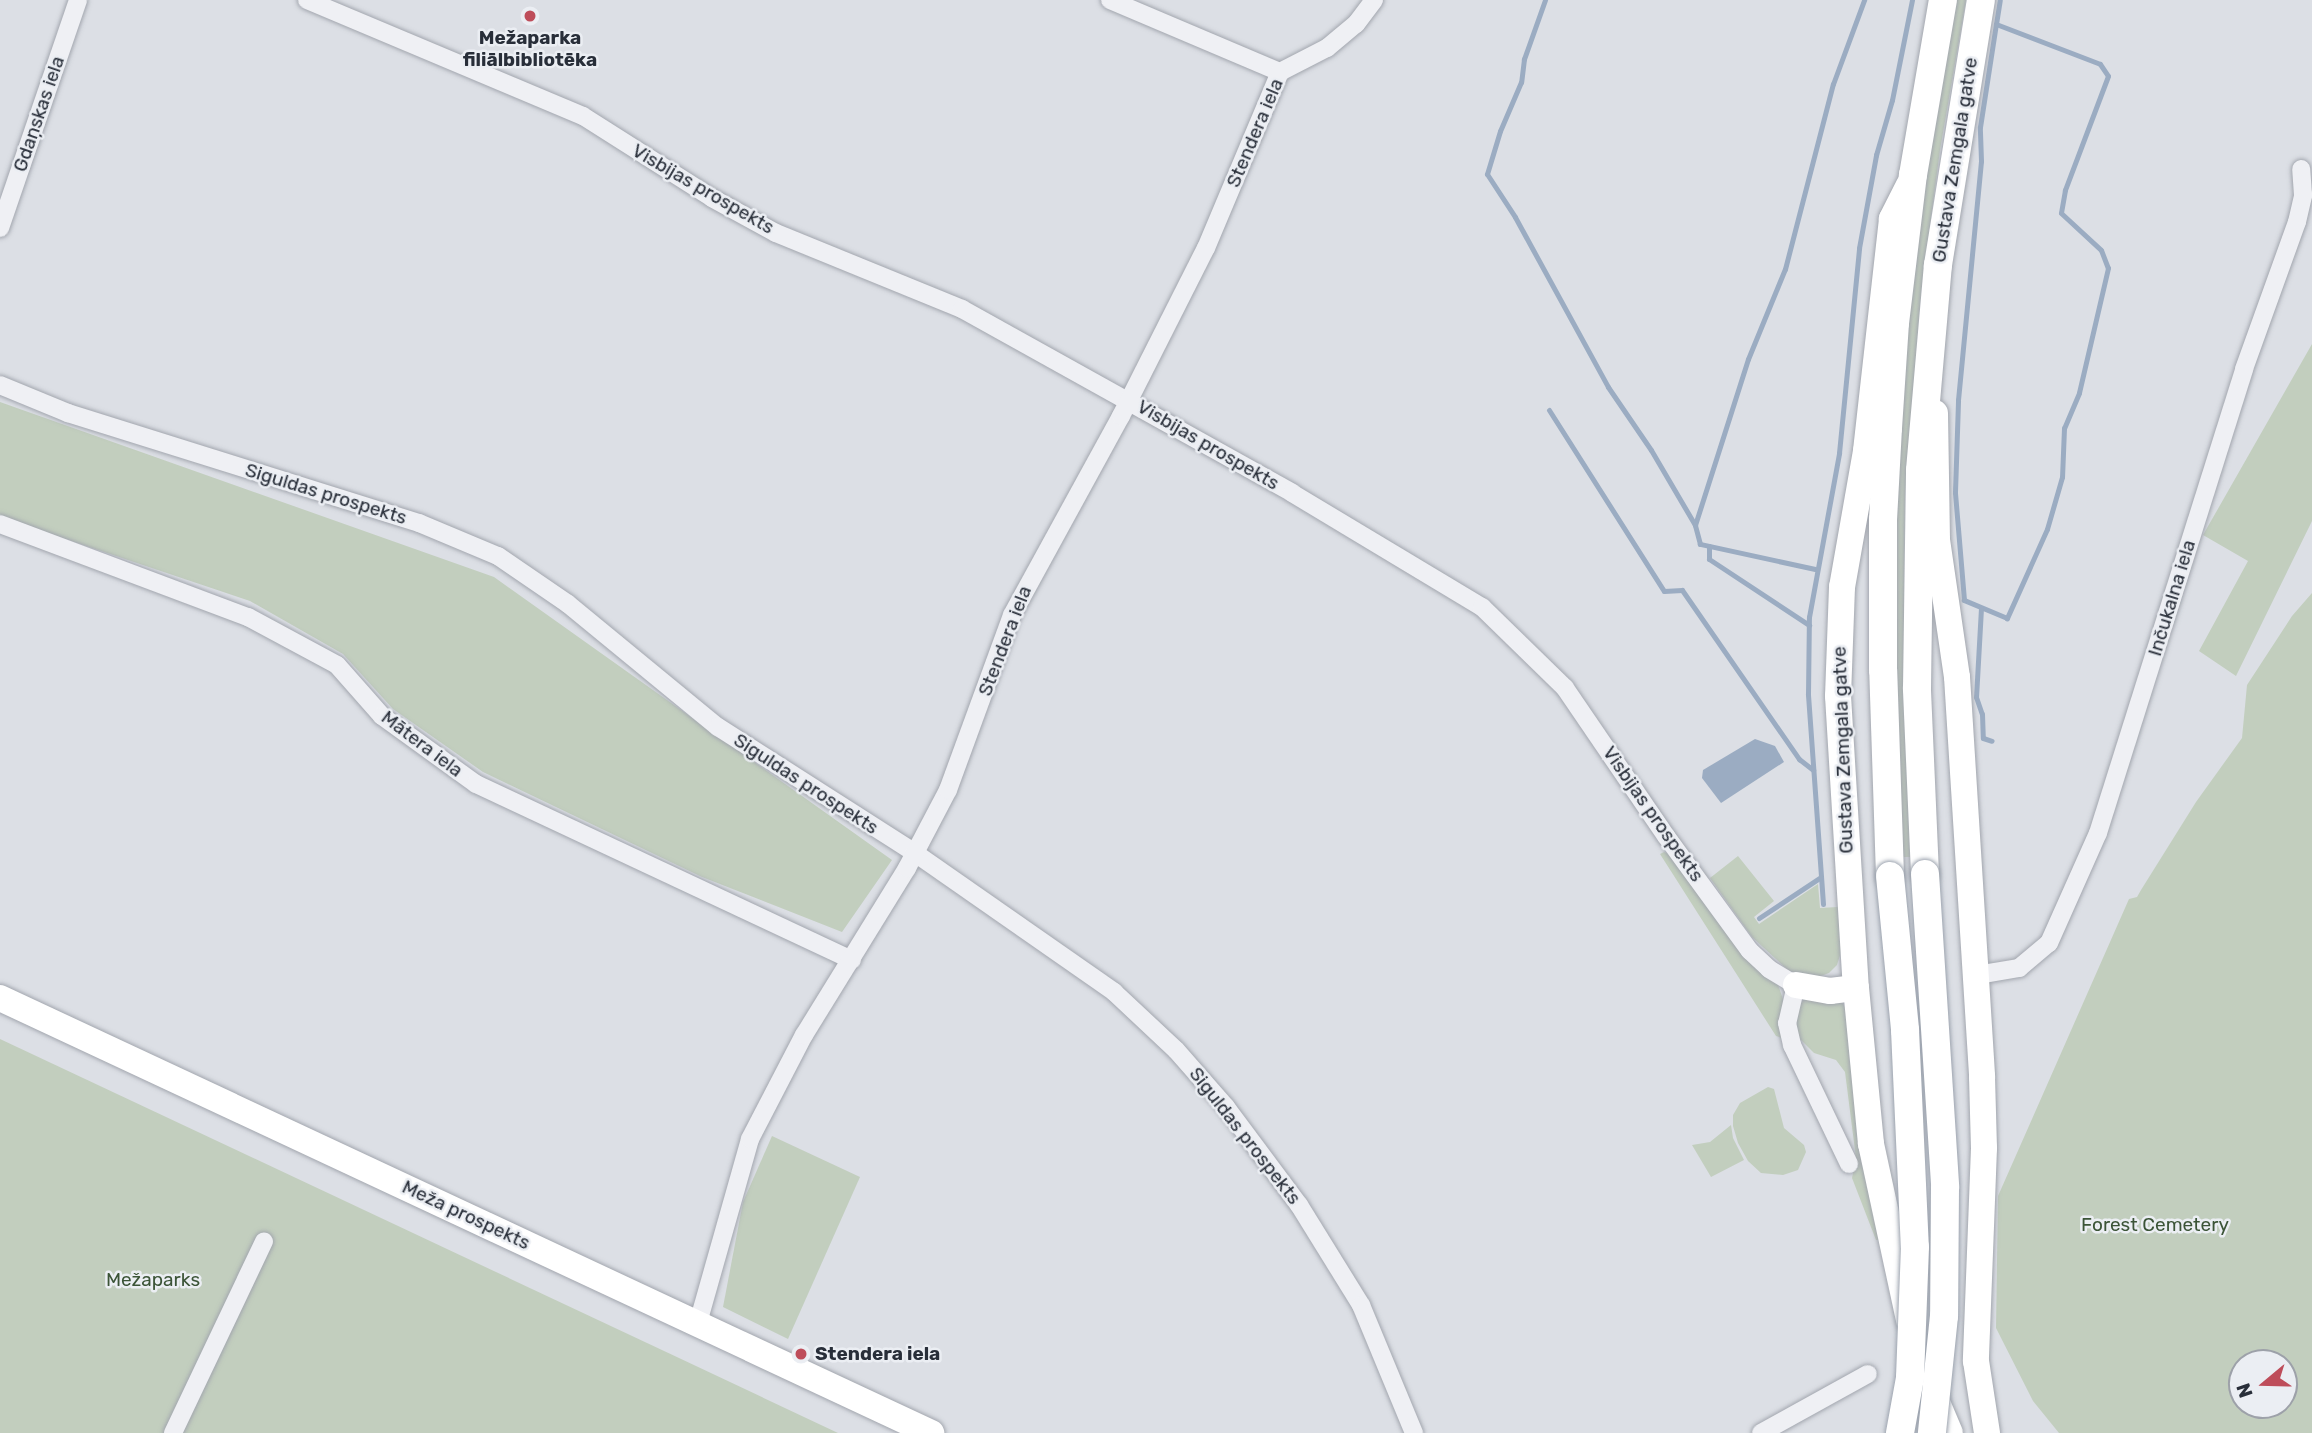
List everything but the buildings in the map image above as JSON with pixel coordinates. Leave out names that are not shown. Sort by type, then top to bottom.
[{"type":"main road","name":"Gustava Zemgala gatve","points":[[1900,1433],[1910,1378],[1914,1247],[1905,1030],[1890,876],[1883,670],[1883,520],[1895,323],[1913,175],[1943,0]]},
{"type":"main road","name":"Gustava Zemgala gatve","points":[[1932,1433],[1944,1316],[1945,1199],[1920,794],[1916,594],[1920,470],[1933,321],[1954,157],[1981,0]]},
{"type":"street","name":"Gdaņskas iela","points":[[0,228],[78,0]]},
{"type":"street","name":"Visbijas prospekts","points":[[307,0],[583,116],[712,198],[776,233],[962,309],[1292,493],[1482,607],[1565,688],[1750,951],[1769,969],[1796,985]]},
{"type":"street","points":[[1110,0],[1280,72]]},
{"type":"street","name":"Stendera iela","points":[[698,1323],[750,1139],[804,1035],[915,853],[948,790],[1017,604],[1129,400],[1206,248],[1280,72],[1327,48],[1356,24],[1374,0]]},
{"type":"street","name":"Inčukalna iela","points":[[1976,975],[2019,968],[2049,943],[2098,833],[2244,369],[2297,222],[2303,195],[2301,169]]},
{"type":"street","name":"Gustava Zemgala gatve","points":[[1913,175],[1892,219],[1866,451],[1849,532],[1839,625],[1838,696],[1856,988],[1871,1144],[1897,1274],[1917,1346],[1950,1433]]},
{"type":"street","name":"Gustava Zemgala gatve","points":[[1933,321],[1937,540],[1957,677],[1976,975],[1984,1148],[1976,1361],[1987,1433]]},
{"type":"street","name":"Siguldas prospekts","points":[[0,385],[68,413],[419,523],[498,556],[568,604],[718,727],[915,853],[1114,992],[1176,1050],[1226,1107],[1299,1205],[1362,1306],[1414,1433]]},
{"type":"street","name":"Mātera iela","points":[[0,524],[247,617],[337,665],[382,716],[476,784],[852,960]]},
{"type":"street","points":[[1849,1164],[1792,1045],[1787,1023],[1796,985],[1830,991],[1856,988]]},
{"type":"street","name":"Meža prospekts","points":[[0,998],[930,1433]]},
{"type":"street","points":[[173,1433],[264,1241]]},
{"type":"street","points":[[1897,1274],[1937,1287],[1960,1278],[1978,1258]]},
{"type":"street","points":[[1761,1433],[1868,1374]]},
{"type":"green space","points":[[1954,0],[1966,0],[1940,150],[1921,294],[1905,497],[1904,604],[1910,857],[1903,857],[1896,758],[1897,446],[1922,190]]},
{"type":"green space","points":[[2312,344],[2312,521],[2236,676],[2199,651],[2248,561],[2203,535]]},
{"type":"green space","points":[[0,402],[494,577],[892,860],[842,932],[702,877],[483,772],[393,709],[343,654],[250,601],[0,517]]},
{"type":"green space","name":"Forest Cemetery","points":[[2312,593],[2312,1433],[2059,1433],[2033,1401],[1996,1328],[1998,1196],[2129,899],[2137,897],[2196,802],[2242,738],[2247,685],[2292,616]]},
{"type":"green space","points":[[1660,854],[1670,854],[1749,962],[1777,982],[1783,999],[1782,1038],[1776,1036]]},
{"type":"green space","points":[[1738,856],[1774,901],[1754,917],[1759,924],[1818,884],[1820,908],[1838,907],[1841,952],[1837,965],[1829,973],[1818,977],[1789,971],[1752,937],[1710,878]]},
{"type":"green space","points":[[1804,999],[1842,1003],[1848,1011],[1879,1240],[1876,1240],[1852,1178],[1856,1158],[1845,1072],[1836,1060],[1814,1053],[1796,1035],[1796,1010]]},
{"type":"green space","name":"Mežaparks","points":[[0,1039],[679,1358],[838,1433],[0,1433]]},
{"type":"green space","points":[[1768,1087],[1774,1089],[1784,1128],[1804,1145],[1806,1152],[1798,1170],[1783,1175],[1761,1173],[1748,1161],[1738,1143],[1733,1126],[1733,1115],[1740,1103]]},
{"type":"green space","points":[[1731,1125],[1733,1138],[1744,1160],[1711,1177],[1692,1145],[1710,1142]]},
{"type":"green space","points":[[772,1136],[860,1177],[788,1339],[723,1307],[743,1202]]},
{"type":"water","points":[[1755,739],[1775,746],[1784,762],[1721,803],[1702,778],[1703,770]]},
{"type":"waterway","points":[[1545,0],[1524,59],[1521,82],[1500,131],[1487,174],[1515,217],[1608,387],[1651,450],[1695,525]]},
{"type":"waterway","points":[[1815,569],[1700,544],[1695,525],[1748,359],[1785,269],[1833,84],[1864,0]]},
{"type":"waterway","points":[[1823,904],[1808,694],[1809,617],[1839,453],[1859,248],[1876,155],[1892,100],[1912,0]]},
{"type":"waterway","points":[[1996,24],[2100,64],[2108,76],[2065,190],[2061,213],[2101,250],[2108,268],[2079,393],[2064,428],[2062,477],[2047,529],[2007,618],[1964,600],[1955,492],[1958,400],[1981,161],[1980,127],[1996,24],[2000,0]]},
{"type":"waterway","points":[[1549,410],[1664,591],[1682,590],[1799,759],[1813,770]]},
{"type":"waterway","points":[[1709,546],[1709,559],[1809,625]]},
{"type":"waterway","points":[[1981,608],[1976,697],[1982,714],[1983,738],[1992,741]]},
{"type":"waterway","points":[[1759,918],[1821,877]]},
{"type":"place","name":"Mežaparka filiālbibliotēka","points":[[530,16]]},
{"type":"place","name":"Stendera iela","points":[[801,1354]]}]
